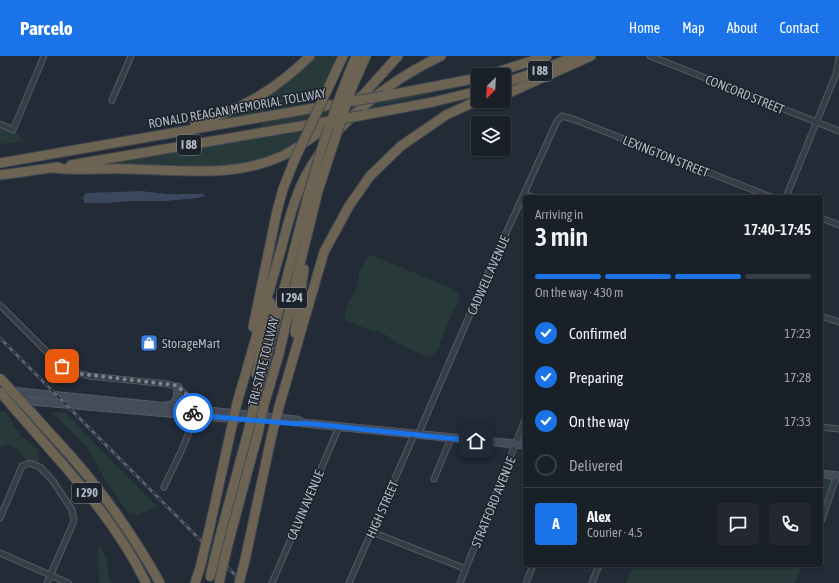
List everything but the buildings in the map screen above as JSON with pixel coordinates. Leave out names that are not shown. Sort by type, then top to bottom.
[{"type":"highway","points":[[138,138],[208,119],[243,106],[258,98],[283,80],[310,56]]},
{"type":"highway","points":[[195,583],[210,526],[277,211],[283,189],[294,161],[343,56]]},
{"type":"highway","name":"TRI-STATE TOLLWAY","points":[[209,580],[239,463],[251,404],[309,192],[324,141],[356,56]]},
{"type":"highway","name":"TRI-STATE TOLLWAY","points":[[219,583],[264,406],[279,354],[318,191],[351,90],[366,56]]},
{"type":"highway","points":[[53,168],[66,170],[127,169],[199,172],[236,169],[272,160],[292,151],[323,129],[363,94],[398,56]]},
{"type":"highway","points":[[237,403],[295,202],[306,176],[317,157],[334,136],[361,109],[385,89],[412,71],[441,56]]},
{"type":"highway","name":"I 88","points":[[510,68],[547,56]]},
{"type":"highway","name":"I 88","points":[[511,81],[576,56]]},
{"type":"highway","points":[[511,92],[591,56]]},
{"type":"highway","name":"RONALD REAGAN MEMORIAL TOLLWAY","points":[[0,163],[471,79]]},
{"type":"highway","name":"I 88","points":[[0,175],[53,168],[324,122],[433,102],[471,93]]},
{"type":"highway","points":[[239,583],[272,434],[324,252],[349,206],[370,176],[401,146],[446,115],[471,104]]},
{"type":"highway","points":[[251,404],[286,233]]},
{"type":"highway","points":[[292,360],[307,235]]},
{"type":"highway","name":"I 290","points":[[0,378],[95,485],[132,538],[160,583]]},
{"type":"highway","name":"I 290","points":[[0,391],[81,486],[101,512],[122,542],[146,583]]},
{"type":"main road","points":[[165,406],[172,405],[177,400],[178,387]]},
{"type":"main road","points":[[0,391],[165,406],[193,412]]},
{"type":"main road","points":[[0,398],[193,412],[297,424],[303,423],[523,445]]},
{"type":"main road","points":[[823,474],[838,475]]},
{"type":"street","points":[[0,124],[14,130],[44,56]]},
{"type":"street","points":[[112,100],[132,56]]},
{"type":"street","name":"CONCORD STREET","points":[[650,56],[839,131]]},
{"type":"street","points":[[787,195],[836,74],[839,58]]},
{"type":"street","name":"CADWELL AVENUE","points":[[524,194],[557,121],[562,116]]},
{"type":"street","name":"LEXINGTON STREET","points":[[562,116],[765,195]]},
{"type":"street","name":"CADWELL AVENUE","points":[[416,435],[523,196]]},
{"type":"street","points":[[823,219],[839,225]]},
{"type":"street","points":[[0,306],[55,360],[68,370],[89,376],[168,384],[178,387],[186,394],[193,412],[191,427],[164,487]]},
{"type":"street","points":[[823,317],[839,322]]},
{"type":"street","name":"STRATFORD AVENUE","points":[[460,583],[523,425]]},
{"type":"street","name":"CALVIN AVENUE","points":[[272,583],[339,427]]},
{"type":"street","points":[[823,427],[839,429]]},
{"type":"street","name":"HIGH STREET","points":[[349,583],[416,435]]},
{"type":"street","points":[[434,479],[450,438]]},
{"type":"street","points":[[0,518],[22,466],[29,463],[40,467],[53,480],[72,510],[74,521],[47,583]]},
{"type":"street","points":[[823,516],[838,475]]},
{"type":"street","points":[[372,532],[466,568]]},
{"type":"street","points":[[0,553],[68,583]]},
{"type":"street","points":[[526,583],[532,567]]},
{"type":"street","points":[[592,583],[598,567]]},
{"type":"shaded area","points":[[317,56],[337,56],[318,98],[315,101],[227,118],[286,83]]},
{"type":"shaded area","points":[[437,92],[436,93],[371,108],[378,102]]},
{"type":"shaded area","points":[[340,109],[332,115],[262,127],[261,123]]},
{"type":"shaded area","points":[[0,128],[12,133],[17,133],[25,141],[0,144]]},
{"type":"shaded area","points":[[304,131],[297,144],[268,157],[243,164],[205,168],[150,165],[114,166],[114,163]]},
{"type":"shaded area","points":[[368,256],[373,256],[451,288],[458,294],[459,300],[447,325],[438,350],[430,357],[398,343],[384,334],[345,320],[350,300],[358,286],[359,273]]},
{"type":"shaded area","points":[[5,411],[22,438],[26,439],[39,451],[38,465],[27,461],[21,454],[18,453],[17,449],[8,444],[3,447],[0,446],[0,412]]},
{"type":"shaded area","points":[[51,412],[65,412],[157,507],[137,515],[128,513],[103,476],[88,448]]},
{"type":"shaded area","points":[[823,479],[833,480],[823,507]]},
{"type":"shaded area","points":[[100,545],[107,559],[108,577],[112,583],[99,583],[98,549]]},
{"type":"shaded area","points":[[632,567],[801,567],[795,583],[626,583]]},
{"type":"water","points":[[141,191],[167,194],[201,194],[205,196],[166,201],[130,201],[108,203],[84,203],[83,198],[86,193]]},
{"type":"railway","points":[[0,338],[243,583]]},
{"type":"way so far","points":[[62,366],[68,370],[89,376],[174,385],[186,394],[193,413]]},
{"type":"place","name":"StorageMart","points":[[149,343]]},
{"type":"route","points":[[193,413],[193,415],[297,424],[303,423],[476,441]]}]
